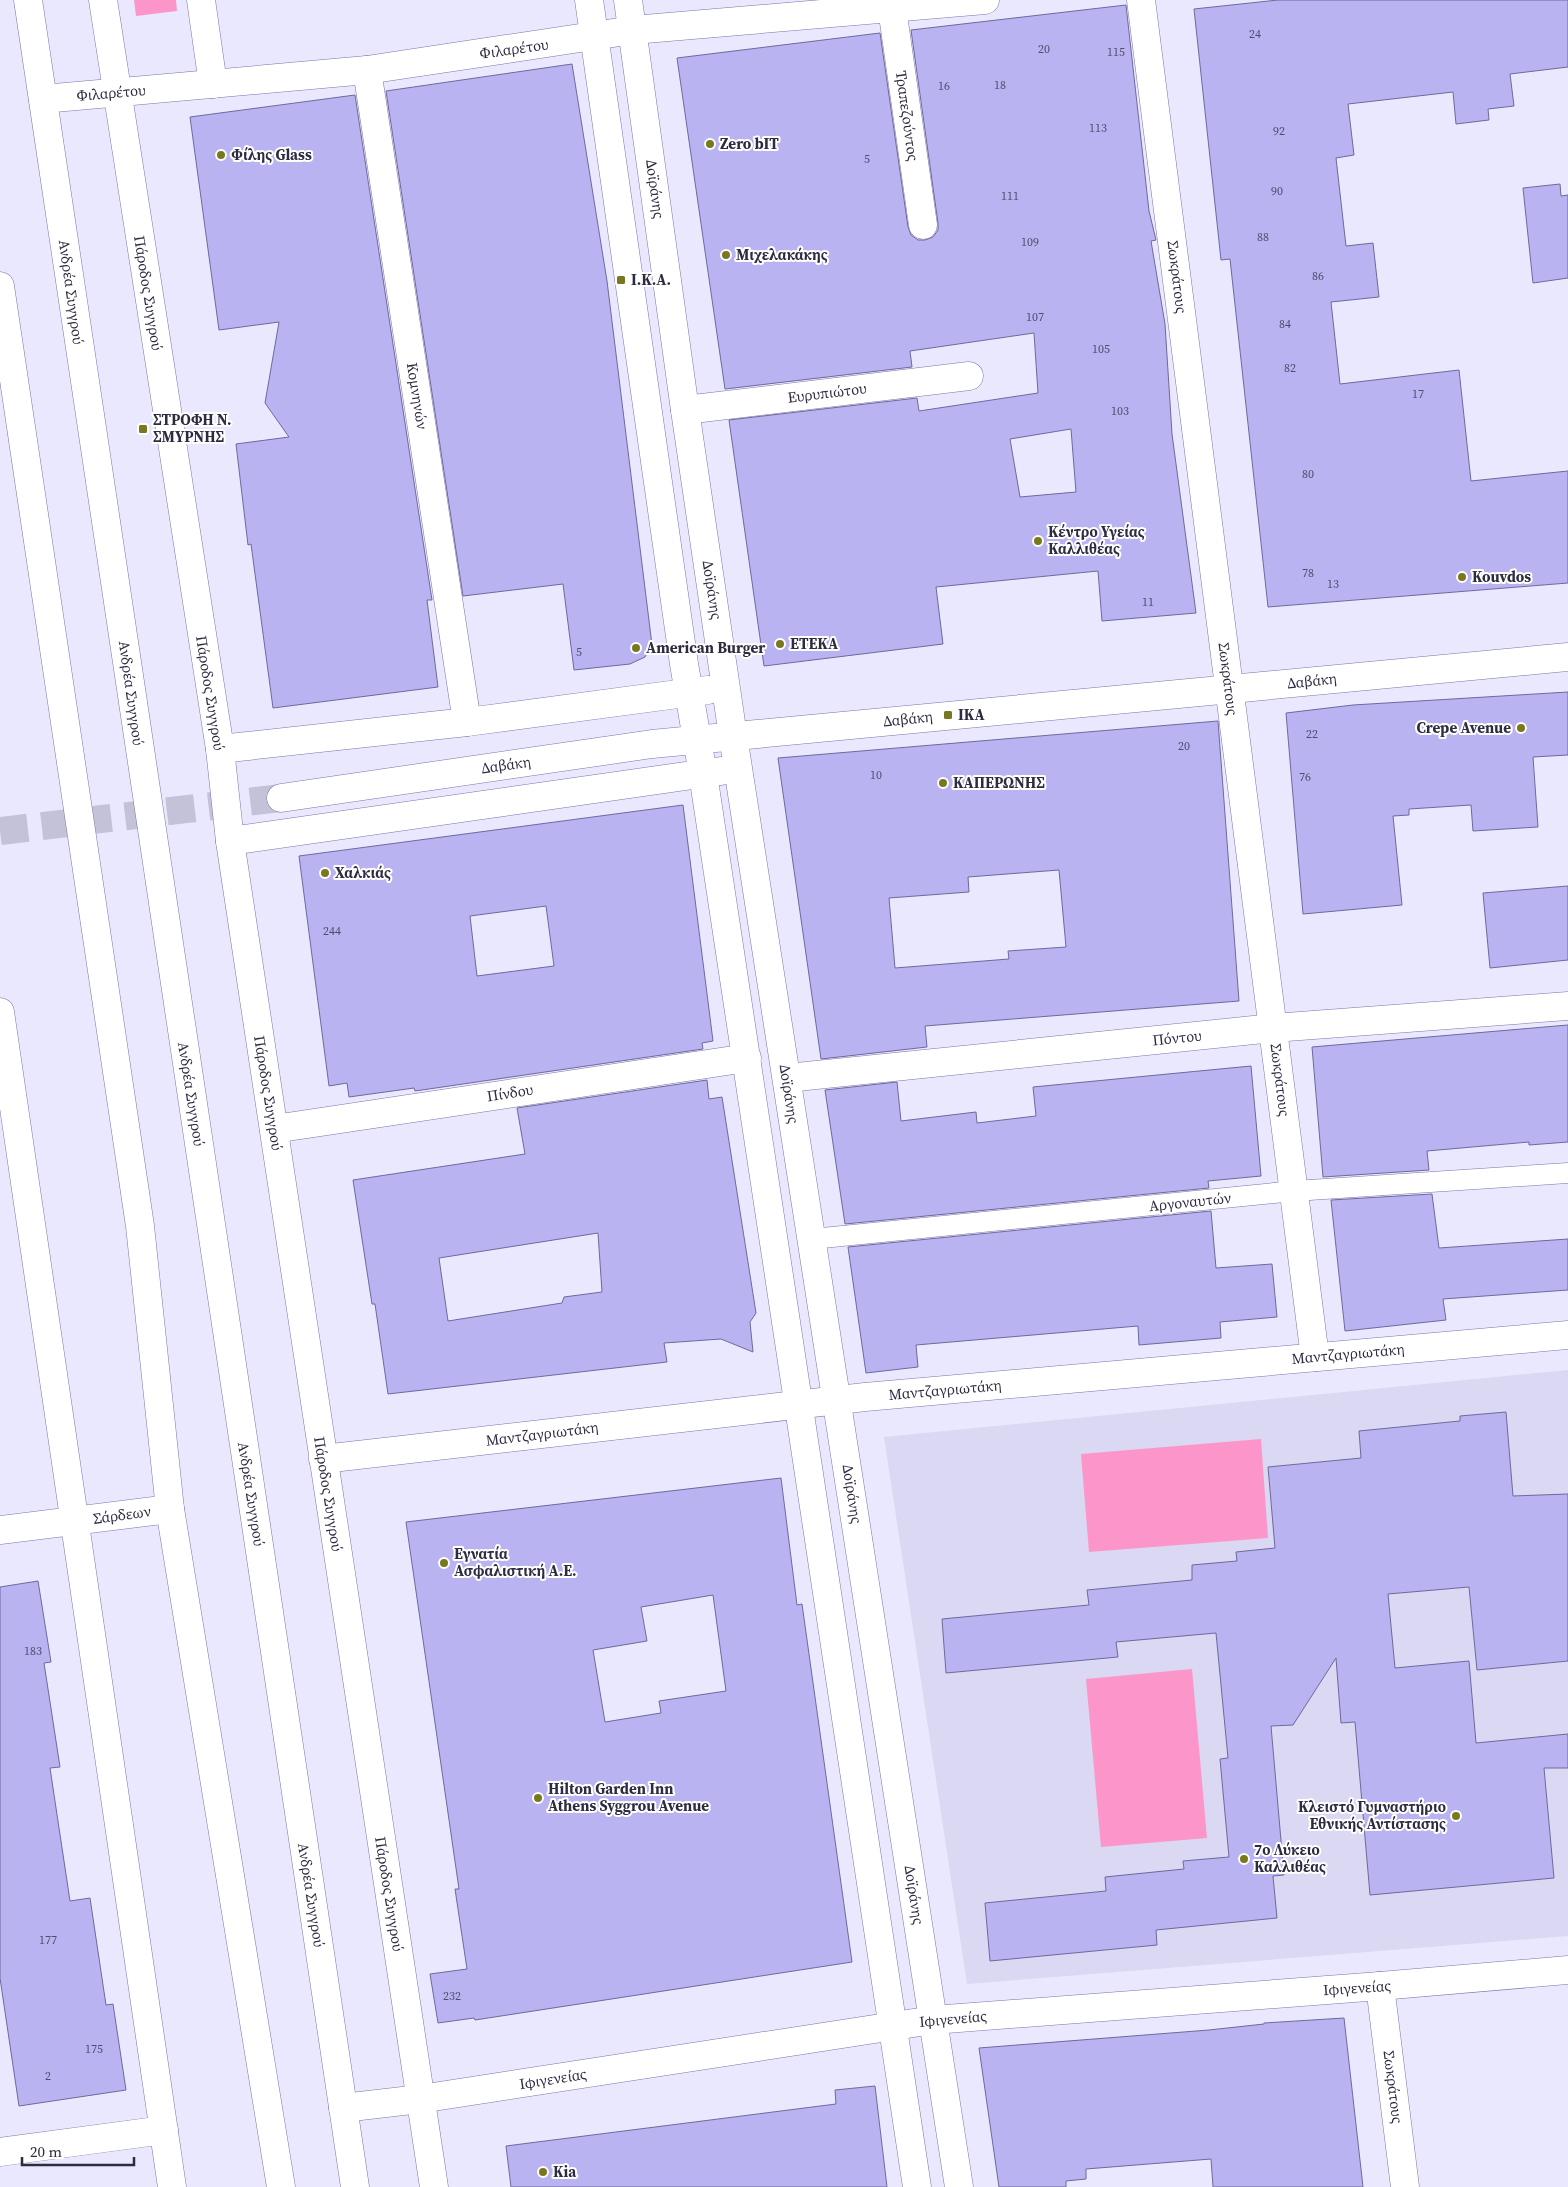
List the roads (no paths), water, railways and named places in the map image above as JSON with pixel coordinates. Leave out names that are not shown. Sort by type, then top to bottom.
[{"type":"main road","name":"Ανδρέα Συγγρού","points":[[28,0],[354,2187]]},
{"type":"main road","name":"Πάροδος Συγγρού","points":[[103,0],[220,749],[230,841],[434,2187]]},
{"type":"main road","points":[[201,0],[213,84]]},
{"type":"main road","points":[[589,0],[689,693],[704,774],[917,2187]]},
{"type":"main road","name":"Δοϊράνης","points":[[628,0],[685,410],[734,736],[959,2187]]},
{"type":"main road","name":"Φιλαρέτου","points":[[43,100],[367,70],[633,30],[985,0]]},
{"type":"main road","name":"Σωκράτους","points":[[1141,0],[1316,1357]]},
{"type":"main road","name":"Τραπεζούντος","points":[[892,8],[923,225]]},
{"type":"main road","name":"Κομνηνών","points":[[367,70],[467,722]]},
{"type":"main road","points":[[0,286],[140,1226],[170,1509],[281,2187]]},
{"type":"main road","name":"Ευρυπιώτου","points":[[685,410],[969,376]]},
{"type":"main road","name":"Δαβάκη","points":[[281,798],[652,744],[1568,657]]},
{"type":"main road","points":[[220,749],[467,722],[727,688]]},
{"type":"main road","points":[[230,841],[739,768]]},
{"type":"main road","name":"Πόντου","points":[[787,1078],[1273,1028],[1568,1006]]},
{"type":"main road","points":[[0,1012],[172,2187]]},
{"type":"main road","name":"Πίνδου","points":[[274,1129],[747,1058]]},
{"type":"main road","name":"Μαντζαγριωτάκη","points":[[323,1459],[837,1400],[1568,1335]]},
{"type":"main road","name":"Σάρδεων","points":[[0,1530],[170,1509]]},
{"type":"main road","name":"Ιφιγενείας","points":[[343,2108],[420,2100],[933,2020],[1568,1970]]},
{"type":"main road","name":"Σωκράτους","points":[[1380,1986],[1405,2187]]},
{"type":"main road","points":[[0,2152],[164,2130]]},
{"type":"lane","name":"Αργοναυτών","points":[[812,1239],[1294,1191],[1568,1173]]},
{"type":"tunnel","points":[[0,831],[281,798]]},
{"type":"place","name":"Zero bIT","points":[[710,144]]},
{"type":"place","name":"Φίλης Glass","points":[[221,155]]},
{"type":"place","name":"Μιχελακάκης","points":[[726,255]]},
{"type":"place","name":"Ι.Κ.Α.","points":[[621,280]]},
{"type":"place","name":"ΣΤΡΟΦΗ Ν. ΣΜΥΡΝΗΣ","points":[[143,429]]},
{"type":"place","name":"Κέντρο Υγείας Καλλιθέας","points":[[1038,541]]},
{"type":"place","name":"Kouvdos","points":[[1462,577]]},
{"type":"place","name":"ΕΤΕΚΑ","points":[[780,644]]},
{"type":"place","name":"American Burger","points":[[636,648]]},
{"type":"place","name":"ΙΚΑ","points":[[948,715]]},
{"type":"place","name":"Crepe Avenue","points":[[1521,728]]},
{"type":"place","name":"ΚΑΠΕΡΩΝΗΣ","points":[[943,783]]},
{"type":"place","name":"Χαλκιάς","points":[[325,873]]},
{"type":"place","name":"Εγνατία Ασφαλιστική Α.Ε.","points":[[444,1563]]},
{"type":"place","name":"Hilton Garden Inn Athens Syggrou Avenue","points":[[538,1798]]},
{"type":"place","name":"Κλειστό Γυμναστήριο Εθνικής Αντίστασης","points":[[1456,1816]]},
{"type":"place","name":"7ο Λύκειο Καλλιθέας","points":[[1244,1859]]},
{"type":"place","name":"Kia","points":[[543,2172]]}]
